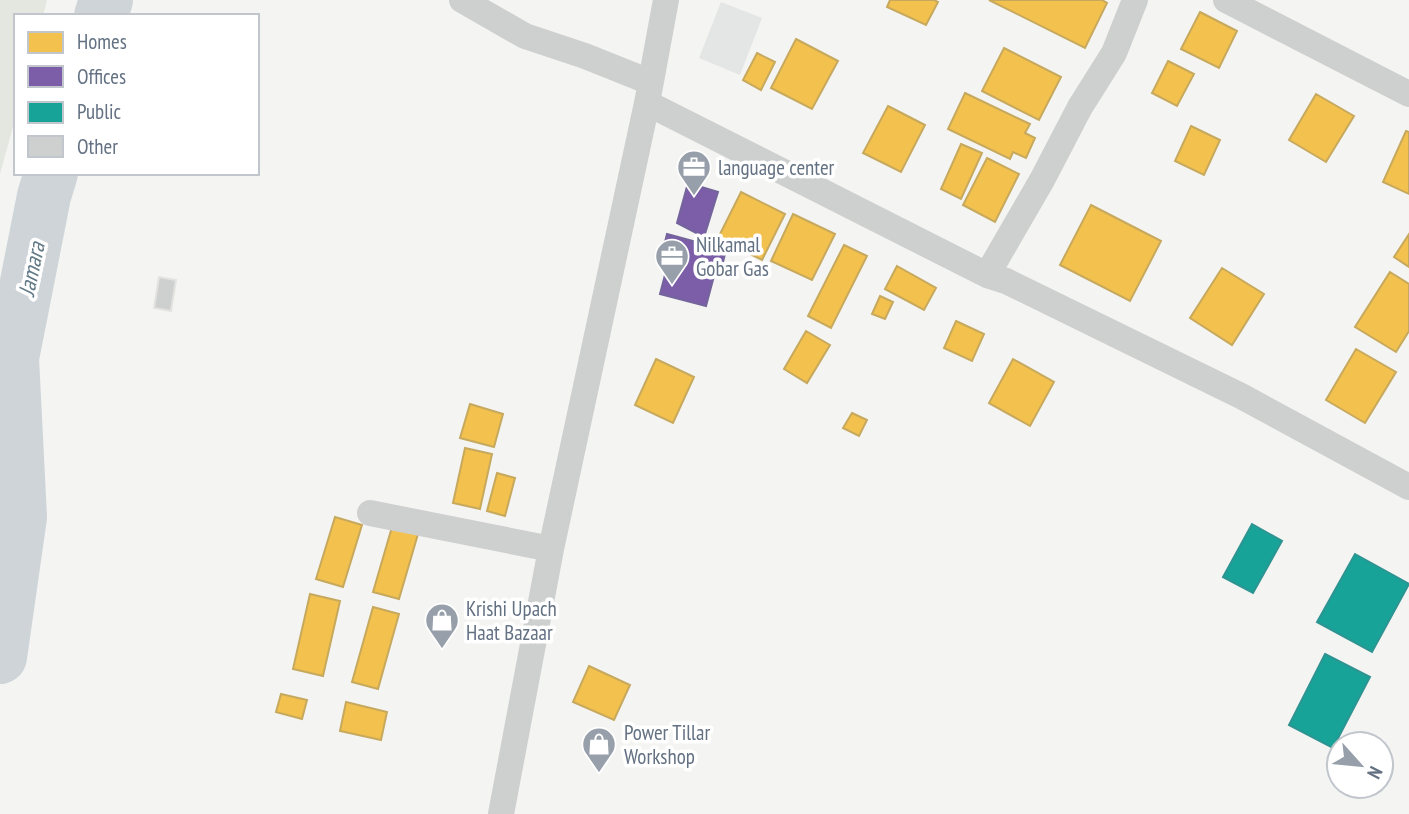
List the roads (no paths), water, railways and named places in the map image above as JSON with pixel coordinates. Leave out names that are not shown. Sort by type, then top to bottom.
[{"type":"street","points":[[462,0],[525,36],[585,56],[986,275],[1006,281],[1241,396],[1409,487]]},
{"type":"street","points":[[501,814],[551,549],[649,92],[666,0]]},
{"type":"street","points":[[986,275],[1042,180],[1080,107],[1114,53],[1135,0]]},
{"type":"street","points":[[1226,0],[1409,94]]},
{"type":"street","points":[[370,513],[551,549]]},
{"type":"waterway","name":"Jamara","points":[[102,14],[106,0]]},
{"type":"waterway","name":"Jamara","points":[[0,657],[20,517],[12,358],[50,175]]},
{"type":"place","name":"language center","points":[[694,197]]},
{"type":"place","name":"Nilkamal Gobar Gas","points":[[672,286]]},
{"type":"place","name":"Krishi Upach Haat Bazaar","points":[[442,650]]},
{"type":"place","name":"Power Tillar Workshop","points":[[599,774]]}]
